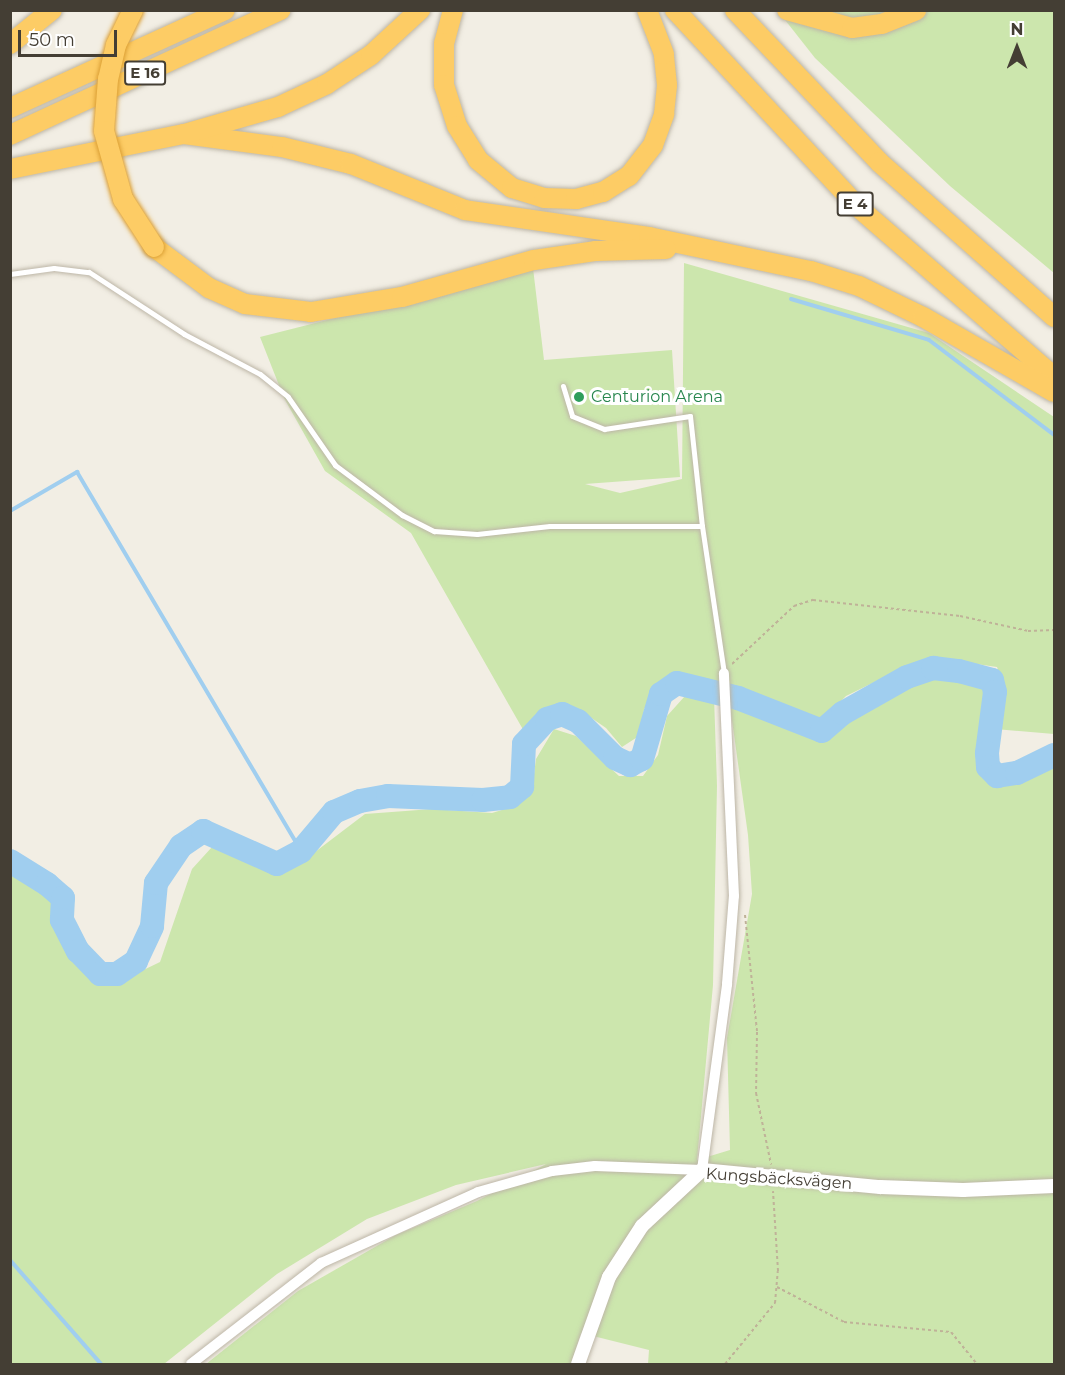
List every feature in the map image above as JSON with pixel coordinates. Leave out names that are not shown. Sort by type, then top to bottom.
[{"type":"highway","points":[[10,44],[52,10]]},
{"type":"highway","points":[[134,10],[116,45],[108,79],[104,131],[123,199],[154,246],[209,288],[245,304],[311,312],[402,297],[544,258],[596,250],[710,249]]},
{"type":"highway","name":"E 16","points":[[10,108],[225,10]]},
{"type":"highway","name":"E 16","points":[[10,135],[280,10]]},
{"type":"highway","points":[[10,169],[237,121],[327,84],[371,56],[420,10]]},
{"type":"highway","points":[[453,10],[444,43],[444,85],[457,126],[478,160],[512,188],[544,198],[576,200],[603,192],[629,176],[653,145],[664,114],[667,85],[664,54],[647,10]]},
{"type":"highway","name":"E 4","points":[[675,10],[859,208],[1054,377]]},
{"type":"highway","points":[[735,10],[879,162],[1054,317]]},
{"type":"highway","points":[[787,10],[852,28],[882,24],[916,10]]},
{"type":"highway","points":[[184,134],[282,147],[351,164],[465,210],[770,260],[859,286],[922,317],[1054,392]]},
{"type":"street","points":[[198,1363],[321,1263],[478,1192],[552,1171],[595,1166],[702,1170],[727,984],[734,896],[724,718],[724,673]]},
{"type":"street","name":"Kungsbäcksvägen","points":[[578,1365],[609,1277],[637,1234],[702,1170],[963,1190],[1054,1186]]},
{"type":"lane","points":[[10,274],[54,268],[89,272],[184,334],[260,374],[288,397],[335,465],[402,515],[434,531],[477,534],[550,526],[702,526]]},
{"type":"lane","points":[[563,386],[572,416],[604,429],[690,417],[702,526],[724,673]]},
{"type":"path","points":[[724,673],[775,621],[794,606],[813,600],[960,616],[1028,632],[1054,630]]},
{"type":"path","points":[[725,1365],[766,1318],[775,1303],[777,1287],[772,1176],[756,1094],[754,982],[744,910]]},
{"type":"path","points":[[777,1287],[844,1322],[951,1332],[977,1365]]},
{"type":"green space","points":[[778,11],[1054,11],[1054,273],[950,186],[815,58]]},
{"type":"green space","points":[[684,263],[929,333],[1054,417],[1054,734],[995,729],[1004,687],[997,667],[935,658],[903,668],[846,696],[822,720],[763,703],[733,688],[679,675],[660,685],[644,709],[642,734],[622,747],[606,728],[580,710],[558,704],[542,713],[525,733],[411,533],[325,471],[284,398],[260,337],[533,268],[544,360],[672,350],[680,477],[585,484],[620,493],[682,479]]},
{"type":"green space","points":[[940,671],[976,679],[989,687],[979,769],[994,781],[1019,778],[1054,762],[1054,1364],[648,1364],[649,1350],[581,1333],[571,1364],[206,1364],[298,1291],[396,1235],[477,1201],[546,1164],[456,1185],[367,1219],[277,1274],[164,1364],[11,1364],[10,864],[47,888],[70,946],[96,982],[129,977],[160,962],[192,869],[212,847],[252,861],[294,868],[365,814],[432,809],[492,813],[518,805],[532,789],[536,759],[554,729],[576,736],[619,776],[643,776],[658,755],[667,716],[685,696],[714,696],[717,786],[713,985],[697,1160],[730,1150],[727,1038],[752,894],[748,835],[729,699],[827,738],[859,707],[917,678]]},
{"type":"waterway","points":[[791,299],[929,340],[1054,435]]},
{"type":"waterway","points":[[10,511],[77,472],[301,851]]},
{"type":"waterway","points":[[10,861],[47,884],[63,898],[62,920],[78,951],[100,974],[117,974],[136,961],[152,926],[156,883],[181,846],[203,831],[277,864],[301,851],[334,812],[360,801],[388,796],[483,800],[510,797],[522,787],[524,744],[547,719],[562,714],[578,721],[615,758],[630,765],[642,759],[661,694],[677,683],[738,698],[822,731],[843,713],[907,677],[933,668],[959,671],[992,680],[995,692],[987,753],[988,767],[997,776],[1017,773],[1054,755]]},
{"type":"waterway","points":[[10,1260],[101,1364]]},
{"type":"place","name":"Centurion Arena","points":[[579,397]]}]
